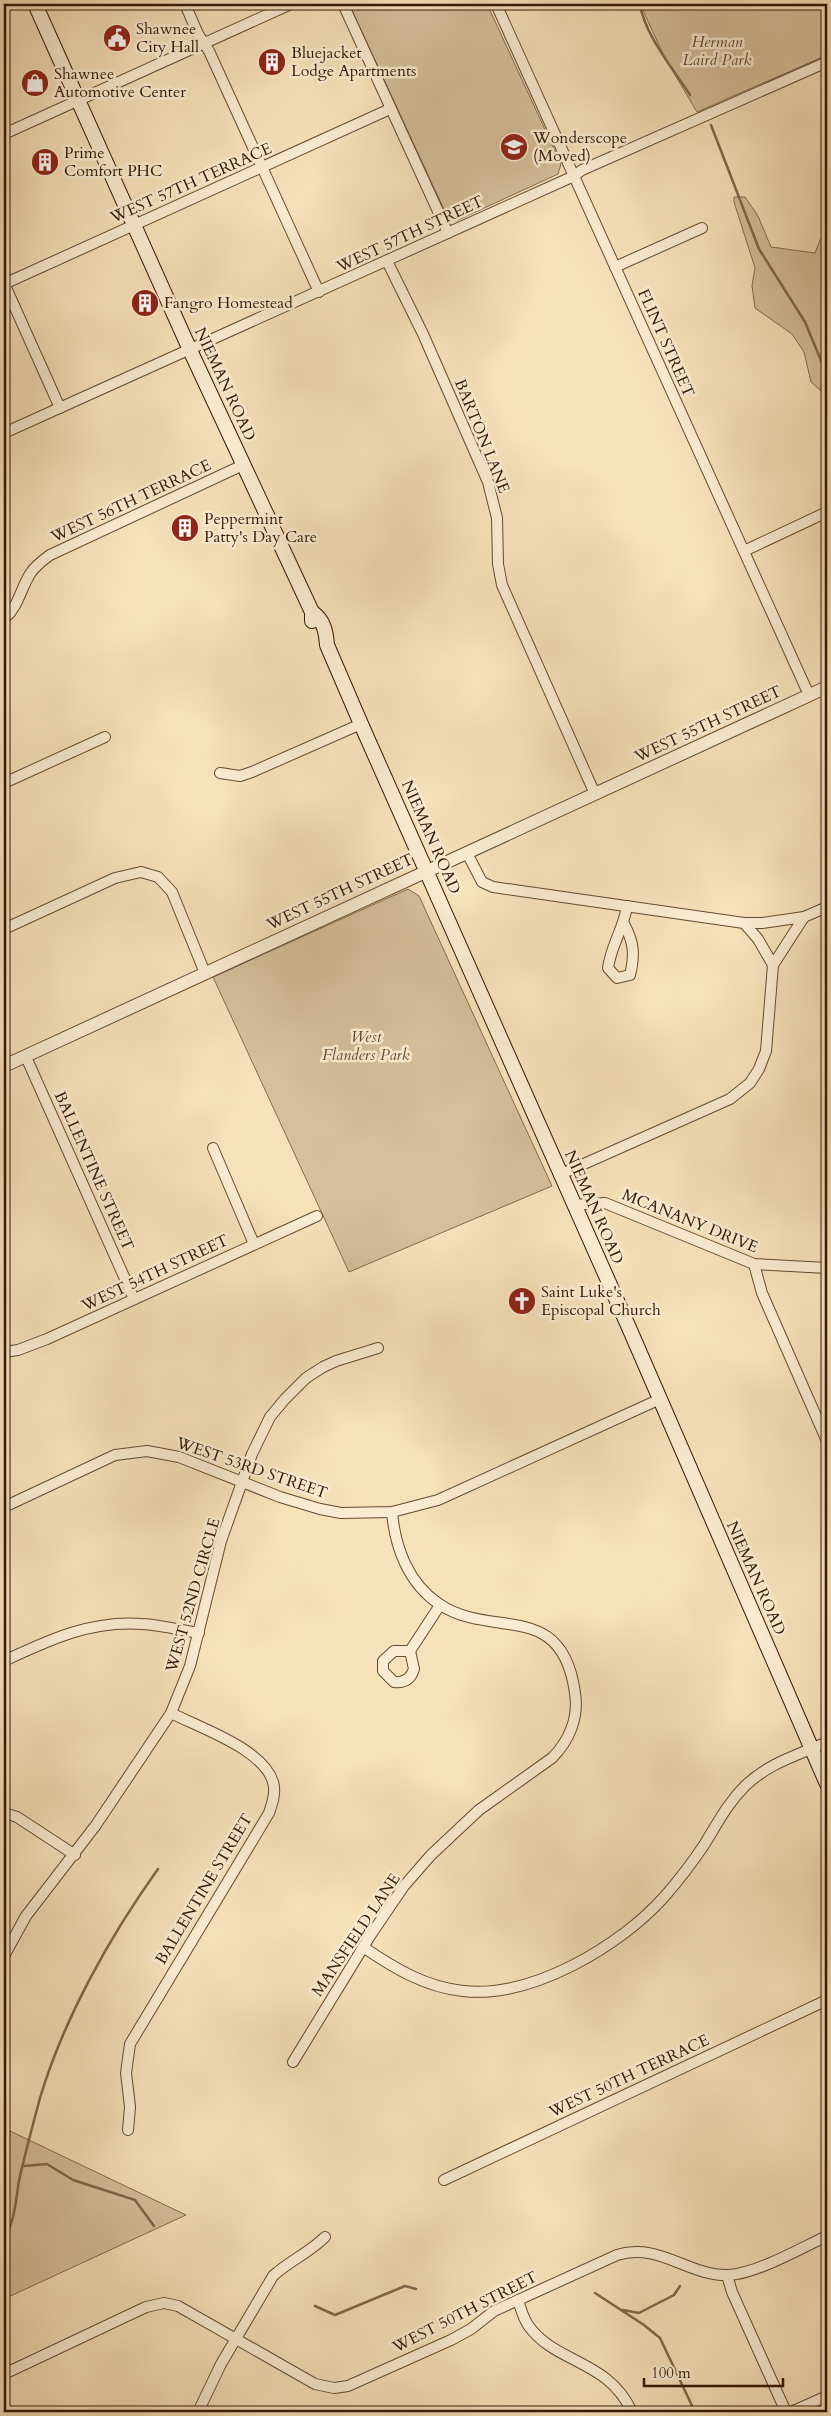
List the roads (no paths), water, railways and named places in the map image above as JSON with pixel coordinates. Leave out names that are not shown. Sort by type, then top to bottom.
[{"type":"main road","name":"NIEMAN ROAD","points":[[36,4],[190,350],[312,612],[312,622],[319,638],[327,646],[427,870],[827,1784]]},
{"type":"street","points":[[185,4],[263,167],[319,292]]},
{"type":"street","points":[[4,134],[291,4]]},
{"type":"street","points":[[343,4],[448,233]]},
{"type":"street","name":"FLINT STREET","points":[[496,4],[809,695]]},
{"type":"street","name":"WEST 57TH STREET","points":[[4,433],[574,176],[582,170],[827,62]]},
{"type":"street","name":"WEST 57TH TERRACE","points":[[4,283],[390,109]]},
{"type":"street","points":[[615,267],[702,228]]},
{"type":"street","name":"BARTON LANE","points":[[387,261],[427,343],[488,482],[497,518],[498,564],[502,585],[594,794]]},
{"type":"street","points":[[4,283],[60,408]]},
{"type":"street","name":"WEST 56TH TERRACE","points":[[4,619],[12,612],[20,600],[30,573],[50,555],[243,465]]},
{"type":"street","points":[[744,551],[827,512]]},
{"type":"street","name":"WEST 55TH STREET","points":[[4,1066],[827,687]]},
{"type":"street","points":[[220,773],[240,776],[252,772],[361,724]]},
{"type":"street","points":[[4,783],[105,737]]},
{"type":"street","points":[[467,853],[482,882],[493,886],[744,923],[762,923],[804,917],[827,907]]},
{"type":"street","points":[[4,929],[115,878],[141,872],[158,877],[172,892],[205,973]]},
{"type":"street","points":[[624,924],[631,936],[634,959],[630,975],[617,978],[608,968],[609,960],[618,932],[624,924],[627,906]]},
{"type":"street","points":[[559,1175],[723,1102],[750,1083],[766,1051],[773,964],[804,917]]},
{"type":"street","points":[[744,923],[758,939],[773,964]]},
{"type":"street","name":"BALLENTINE STREET","points":[[26,1057],[134,1299]]},
{"type":"street","points":[[213,1148],[254,1244]]},
{"type":"street","name":"MCANANY DRIVE","points":[[573,1205],[605,1203],[754,1264],[827,1268]]},
{"type":"street","name":"WEST 54TH STREET","points":[[4,1352],[18,1350],[47,1339],[318,1216]]},
{"type":"street","points":[[754,1264],[762,1293],[827,1441]]},
{"type":"street","name":"WEST 52ND CIRCLE","points":[[4,1956],[26,1916],[75,1855],[152,1745],[171,1713],[190,1666],[221,1541],[258,1440],[270,1417],[285,1398],[306,1378],[323,1367],[378,1348]]},
{"type":"street","name":"WEST 53RD STREET","points":[[4,1507],[115,1456],[128,1452],[147,1451],[170,1454],[298,1504],[320,1510],[361,1514],[392,1512],[438,1500],[658,1400]]},
{"type":"street","name":"MANSFIELD LANE","points":[[293,2062],[387,1909],[430,1855],[478,1810],[552,1758],[561,1749],[575,1719],[576,1696],[573,1676],[561,1652],[548,1638],[525,1626],[462,1615],[440,1605],[416,1581],[403,1561],[396,1539],[392,1512]]},
{"type":"street","points":[[410,1651],[440,1605]]},
{"type":"street","points":[[4,1661],[64,1633],[105,1624],[127,1623],[199,1633]]},
{"type":"street","name":"BALLENTINE STREET","points":[[128,2130],[130,2107],[126,2073],[130,2044],[268,1813],[274,1799],[274,1786],[269,1771],[256,1757],[171,1713]]},
{"type":"street","points":[[363,1948],[415,1978],[462,1991],[502,1990],[551,1974],[593,1954],[642,1918],[664,1897],[689,1866],[728,1806],[746,1786],[769,1768],[795,1754],[827,1742]]},
{"type":"street","points":[[4,1813],[17,1816],[75,1855]]},
{"type":"street","name":"WEST 50TH TERRACE","points":[[444,2180],[827,2000]]},
{"type":"street","name":"WEST 50TH STREET","points":[[4,2374],[146,2307],[164,2303],[178,2306],[315,2384],[334,2388],[348,2386],[451,2340],[471,2329],[494,2311],[629,2252],[652,2253],[701,2270],[728,2275],[756,2268],[827,2236]]},
{"type":"street","points":[[198,2412],[221,2364],[273,2276],[284,2266],[316,2247],[325,2237]]},
{"type":"street","points":[[728,2275],[732,2292],[786,2412]]},
{"type":"street","points":[[518,2300],[528,2325],[540,2338],[608,2379],[624,2397],[629,2411]]},
{"type":"street","points":[[791,2412],[827,2396]]},
{"type":"waterway","points":[[640,4],[653,39],[690,95]]},
{"type":"waterway","points":[[711,125],[759,249],[805,322],[827,375]]},
{"type":"waterway","points":[[4,2237],[11,2223],[20,2176],[40,2098],[62,2038],[75,2008],[106,1950],[158,1869]]},
{"type":"waterway","points":[[24,2166],[47,2164],[73,2180],[135,2200],[154,2226]]},
{"type":"waterway","points":[[315,2306],[335,2315],[405,2286],[416,2289]]},
{"type":"waterway","points":[[623,2310],[639,2313],[674,2295],[680,2286]]},
{"type":"waterway","points":[[595,2293],[644,2325],[660,2338],[695,2412]]},
{"type":"place","name":"Shawnee City Hall","points":[[117,38]]},
{"type":"place","name":"Bluejacket Lodge Apartments","points":[[272,62]]},
{"type":"place","name":"Shawnee Automotive Center","points":[[35,83]]},
{"type":"place","name":"Wonderscope (Moved)","points":[[514,147]]},
{"type":"place","name":"Prime Comfort PHC","points":[[45,162]]},
{"type":"place","name":"Fangro Homestead","points":[[145,303]]},
{"type":"place","name":"Peppermint Patty's Day Care","points":[[185,528]]},
{"type":"place","name":"Saint Luke's Episcopal Church","points":[[522,1301]]},
{"type":"park label","name":"Herman Laird Park","points":[[717,51]]},
{"type":"park label","name":"West Flanders Park","points":[[366,1046]]}]
